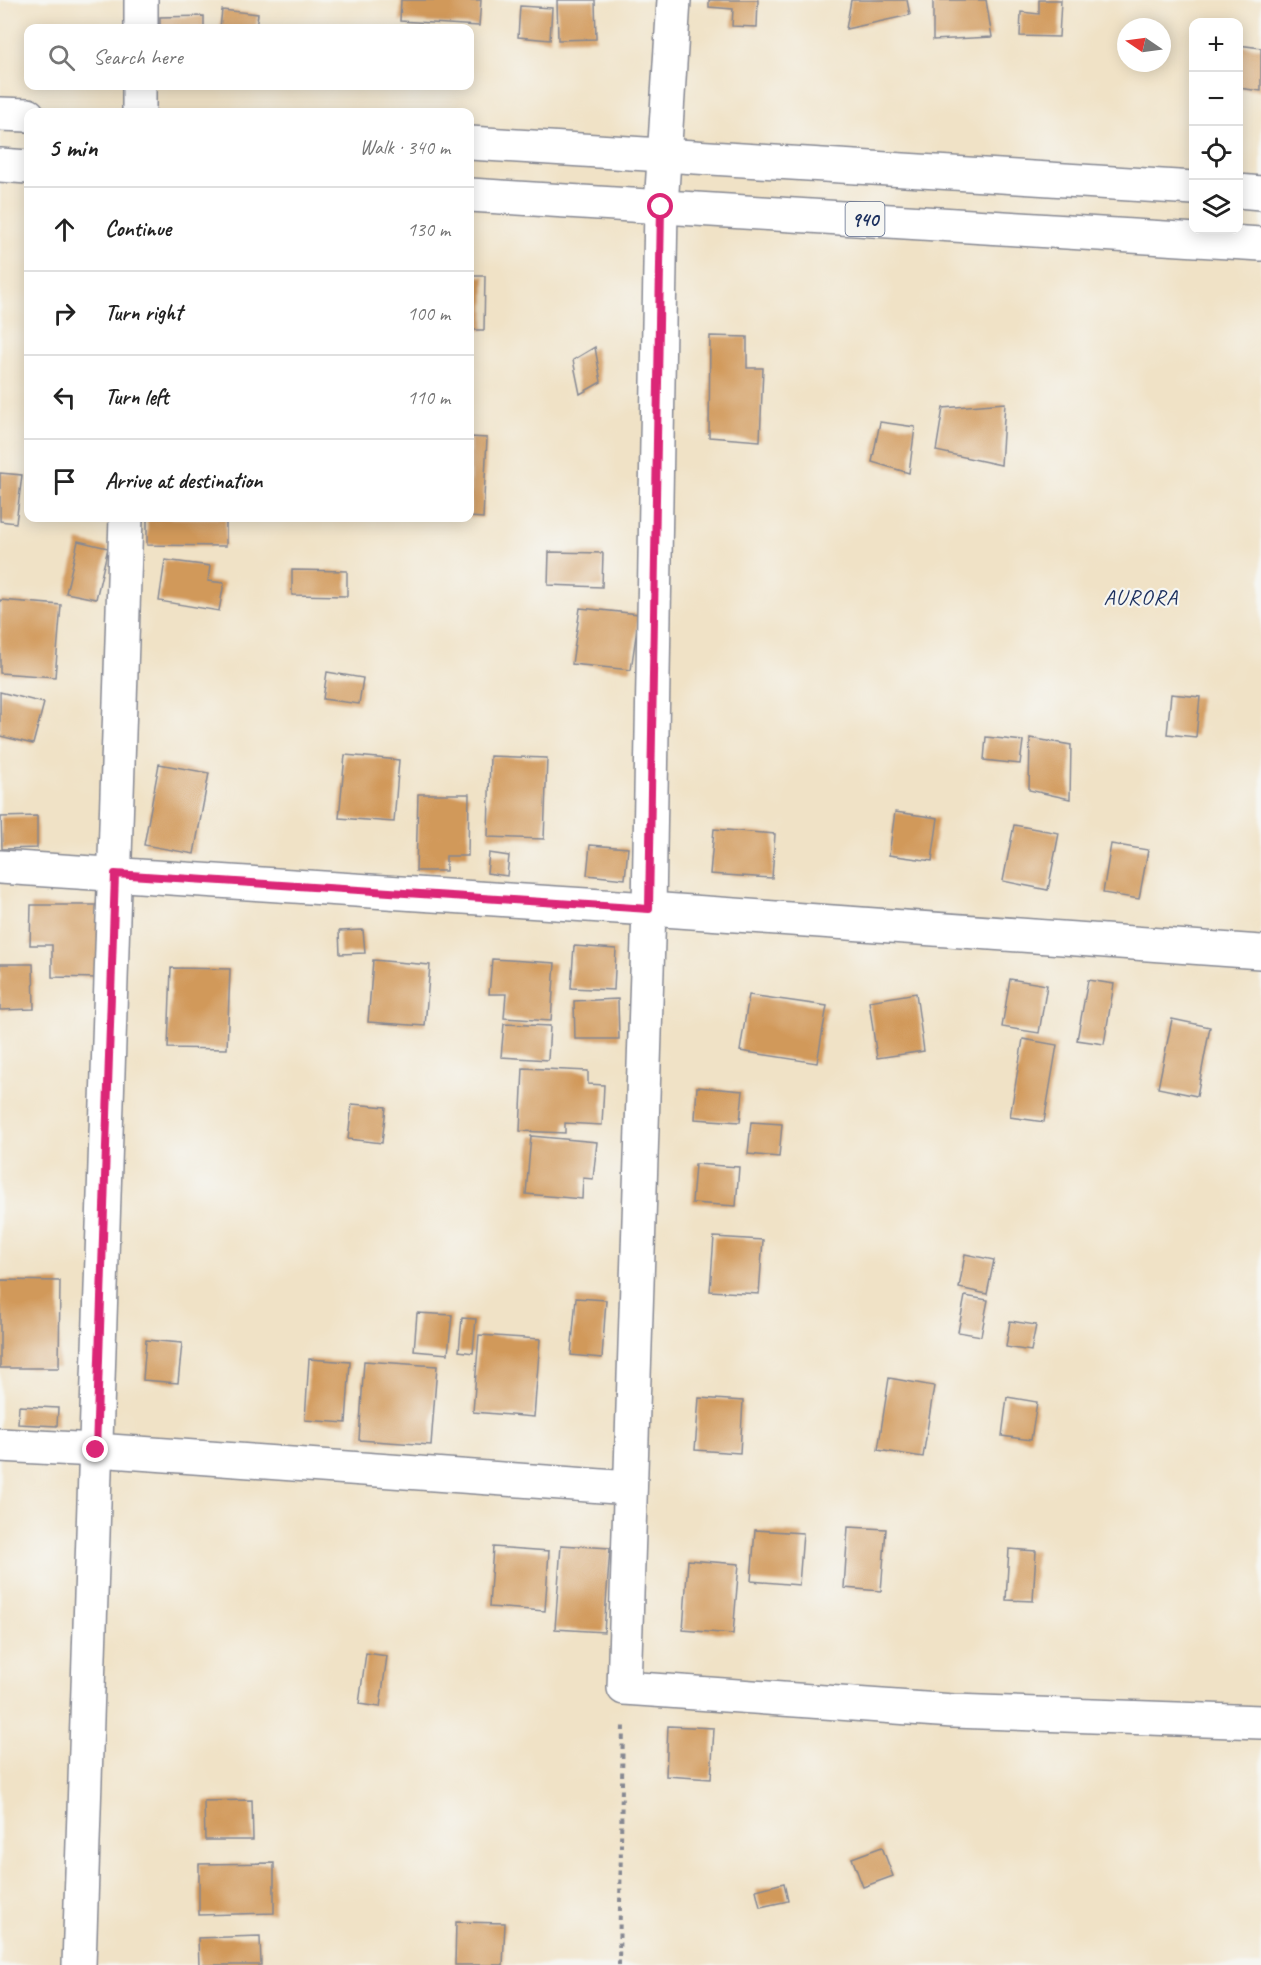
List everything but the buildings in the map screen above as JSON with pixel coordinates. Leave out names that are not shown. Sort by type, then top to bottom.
[{"type":"main road","points":[[141,0],[141,24]]},
{"type":"main road","points":[[674,0],[661,207],[649,909],[624,1688],[952,1711],[1261,1722]]},
{"type":"main road","points":[[139,90],[139,108]]},
{"type":"main road","points":[[0,114],[24,115]]},
{"type":"main road","points":[[474,143],[1189,188]]},
{"type":"main road","points":[[0,165],[24,167]]},
{"type":"main road","points":[[1243,191],[1261,193]]},
{"type":"main road","name":"940","points":[[474,195],[1261,244]]},
{"type":"main road","points":[[79,1965],[126,522]]},
{"type":"main road","points":[[0,867],[1261,952]]},
{"type":"main road","points":[[0,1445],[630,1488]]},
{"type":"path","points":[[619,1965],[624,1688]]},
{"type":"district","name":"AURORA","points":[[1141,597]]},
{"type":"route","points":[[96,1450],[115,874],[649,909],[661,207]]}]
